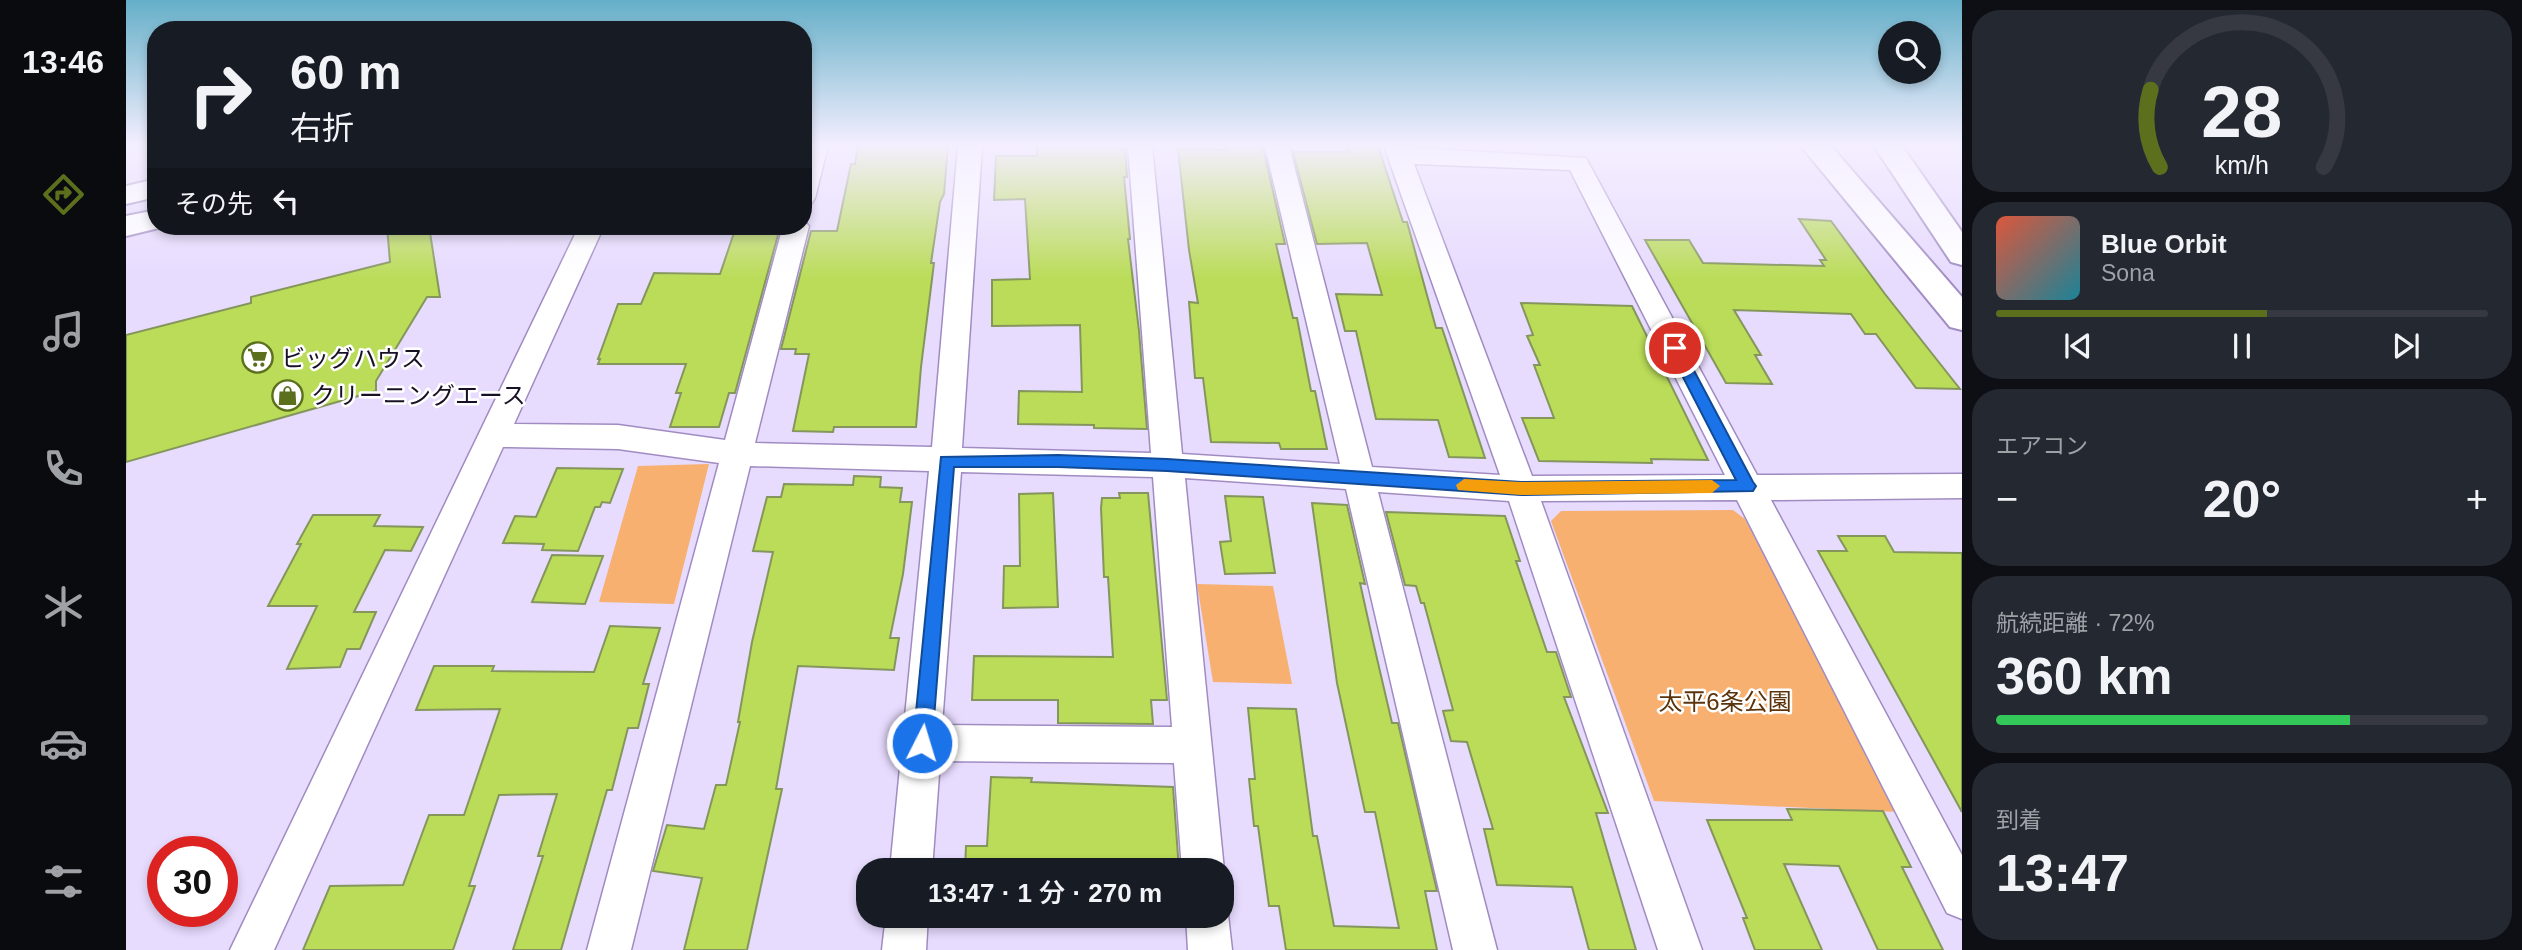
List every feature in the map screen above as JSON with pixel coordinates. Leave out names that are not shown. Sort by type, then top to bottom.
[{"type":"main road","points":[[126,195],[146,190]]},
{"type":"main road","points":[[1853,190],[1962,319]]},
{"type":"main road","points":[[1918,190],[1962,256]]},
{"type":"main road","points":[[126,226],[147,221]]},
{"type":"street","points":[[912,858],[967,190]]},
{"type":"street","points":[[1144,190],[1202,858]]},
{"type":"street","points":[[1288,190],[1475,950]]},
{"type":"street","points":[[1411,190],[1521,489],[1680,950]]},
{"type":"street","points":[[1592,190],[1962,898]]},
{"type":"street","points":[[252,950],[587,235]]},
{"type":"street","points":[[609,950],[794,235]]},
{"type":"street","points":[[493,435],[618,437],[738,454],[1167,465],[1521,489],[1962,486]]},
{"type":"street","points":[[922,743],[1192,745]]},
{"type":"street","points":[[904,950],[906,928]]},
{"type":"street","points":[[1208,928],[1210,950]]},
{"type":"green space","points":[[709,464],[674,604],[599,602],[638,466]]},
{"type":"green space","name":"太平6条公園","points":[[1733,510],[1745,519],[1898,812],[1654,801],[1551,521],[1561,511]]},
{"type":"green space","points":[[1197,584],[1273,586],[1292,684],[1213,682]]},
{"type":"building","points":[[845,190],[944,190],[940,202],[931,263],[934,263],[916,427],[834,427],[833,432],[793,431],[809,354],[795,354],[796,349],[781,349],[810,235],[812,231],[837,231]]},
{"type":"building","points":[[994,190],[1125,190],[1147,429],[1018,424],[1019,391],[1082,392],[1080,325],[992,326],[992,280],[1030,279],[1025,199],[994,200]]},
{"type":"building","points":[[1183,190],[1273,190],[1285,244],[1276,244],[1293,318],[1297,318],[1311,391],[1315,391],[1327,449],[1281,449],[1279,443],[1211,442],[1203,378],[1195,378],[1189,302],[1198,303]]},
{"type":"building","points":[[1303,190],[1393,190],[1403,222],[1407,222],[1436,328],[1442,328],[1485,458],[1449,457],[1438,420],[1376,419],[1356,331],[1345,331],[1336,294],[1382,295],[1367,243],[1317,244]]},
{"type":"building","points":[[1799,219],[1831,221],[1960,389],[1916,388],[1876,334],[1865,334],[1851,314],[1734,310],[1761,355],[1755,355],[1772,384],[1726,383],[1645,240],[1689,240],[1703,263],[1824,266],[1820,260],[1826,260]]},
{"type":"building","name":"ビッグハウス","points":[[388,235],[430,235],[440,297],[427,297],[376,381],[376,391],[126,462],[126,335],[251,303],[251,297],[390,262]]},
{"type":"building","points":[[733,235],[778,235],[735,393],[729,393],[719,427],[670,427],[681,393],[676,393],[686,364],[598,364],[598,359],[618,304],[641,304],[654,273],[720,274]]},
{"type":"building","points":[[1521,303],[1632,306],[1708,460],[1651,459],[1652,463],[1539,461],[1522,418],[1554,418],[1534,365],[1540,365],[1527,336],[1533,335]]},
{"type":"building","points":[[557,468],[623,469],[610,503],[602,502],[600,507],[595,507],[578,551],[542,550],[544,544],[503,543],[515,516],[536,517]]},
{"type":"building","points":[[854,476],[881,477],[880,487],[902,488],[900,502],[912,502],[903,574],[890,638],[899,638],[894,670],[798,666],[776,789],[782,789],[747,950],[684,950],[702,878],[653,871],[667,825],[704,829],[716,785],[726,785],[740,722],[752,642],[773,552],[753,551],[767,497],[781,497],[784,484],[853,485]]},
{"type":"building","points":[[1053,493],[1058,607],[1003,608],[1004,566],[1020,566],[1019,494]]},
{"type":"building","points":[[1119,493],[1148,493],[1167,700],[1151,700],[1153,724],[1058,723],[1058,700],[972,700],[974,656],[1113,657],[1108,577],[1104,577],[1101,508],[1102,498],[1120,498]]},
{"type":"building","points":[[1225,496],[1263,497],[1275,573],[1225,574],[1220,542],[1231,541]]},
{"type":"building","points":[[1312,503],[1347,505],[1365,584],[1360,583],[1392,723],[1398,723],[1437,891],[1425,891],[1437,950],[1286,950],[1279,906],[1269,906],[1258,826],[1254,826],[1249,779],[1255,779],[1248,708],[1296,709],[1313,836],[1317,836],[1334,926],[1399,928],[1375,812],[1365,812],[1337,683]]},
{"type":"building","points":[[1386,512],[1505,516],[1520,561],[1516,561],[1547,652],[1556,652],[1571,697],[1564,697],[1608,813],[1596,813],[1636,950],[1589,950],[1572,887],[1497,885],[1484,829],[1493,829],[1467,742],[1451,741],[1443,711],[1453,710],[1424,603],[1421,603],[1416,586],[1405,585]]},
{"type":"building","points":[[313,515],[380,515],[374,526],[423,527],[411,551],[385,550],[354,612],[376,612],[360,649],[347,649],[340,667],[287,669],[317,606],[268,606]]},
{"type":"building","points":[[1838,536],[1885,536],[1894,552],[1962,553],[1962,812],[1818,551],[1847,551]]},
{"type":"building","points":[[552,555],[603,556],[585,604],[532,602]]},
{"type":"building","points":[[610,626],[660,628],[643,684],[649,684],[638,728],[628,728],[612,790],[607,790],[561,950],[513,950],[543,856],[538,856],[557,794],[499,795],[469,886],[475,886],[453,950],[303,950],[330,886],[403,885],[429,815],[464,815],[500,709],[416,710],[434,666],[494,666],[492,671],[594,672]]},
{"type":"building","points":[[991,777],[1032,778],[1031,782],[1173,787],[1178,858],[966,858],[966,846],[987,846]]},
{"type":"building","points":[[1787,809],[1883,811],[1911,867],[1902,867],[1943,950],[1878,950],[1839,866],[1784,864],[1822,950],[1755,950],[1743,918],[1747,918],[1707,820],[1792,820]]},
{"type":"slow traffic","points":[[1464,485],[1521,489],[1712,486]]},
{"type":"place","name":"ビッグハウス","points":[[258,358]]},
{"type":"place","name":"クリーニングエース","points":[[288,395]]},
{"type":"route","points":[[922,743],[946,461],[1167,465],[1521,489],[1748,486],[1675,348]]}]
